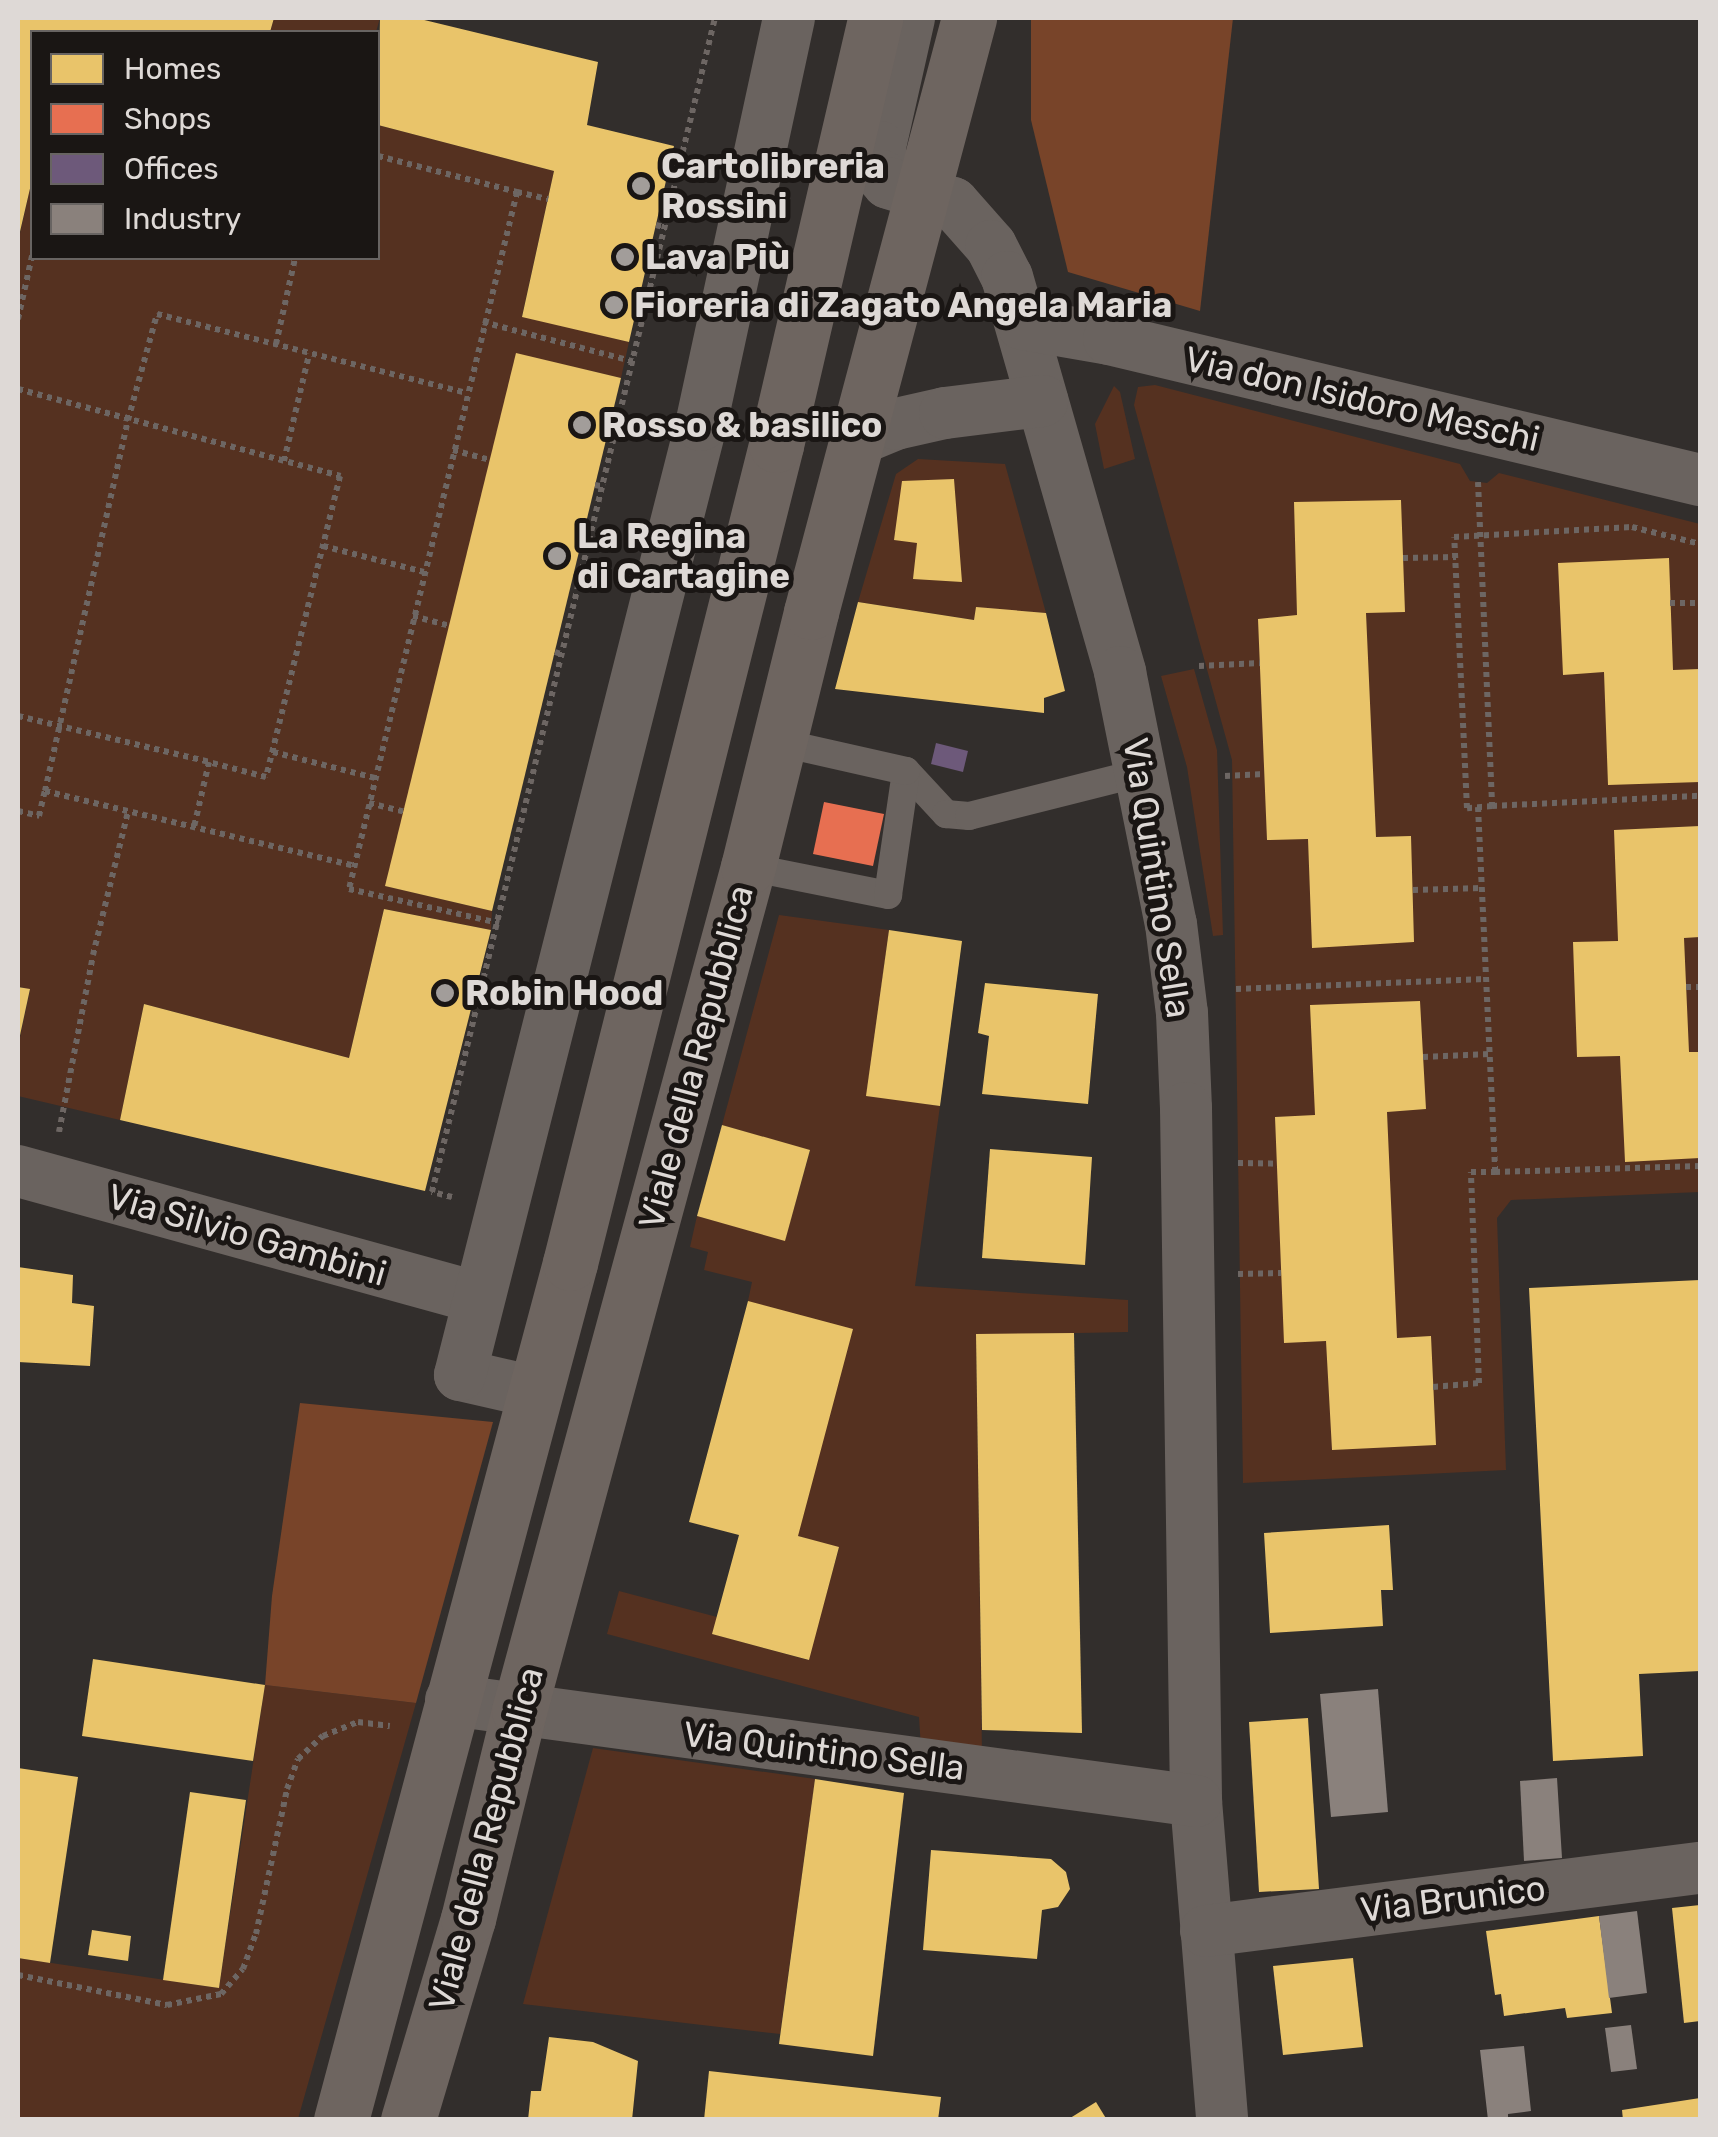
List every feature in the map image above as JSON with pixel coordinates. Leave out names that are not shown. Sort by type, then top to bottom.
[{"type":"street","points":[[534,1392],[460,1375],[701,425],[789,18]]},
{"type":"street","name":"Viale della Repubblica","points":[[341,2120],[729,634],[875,18]]},
{"type":"street","points":[[910,18],[878,162],[888,183],[922,194],[968,18]]},
{"type":"street","name":"Viale della Repubblica","points":[[408,2120],[468,1919],[519,1711],[748,867],[777,742],[922,194]]},
{"type":"street","name":"Via Quintino Sella","points":[[922,194],[952,203],[981,233],[1006,277],[1022,324],[1144,772],[1182,1013],[1196,1801],[1222,2120]]},
{"type":"street","name":"Via don Isidoro Meschi","points":[[1022,324],[1110,339],[1700,480]]},
{"type":"street","points":[[857,440],[896,424],[944,412],[1042,401]]},
{"type":"street","name":"Via Silvio Gambini","points":[[18,1171],[477,1297]]},
{"type":"street","name":"Via Quintino Sella","points":[[452,1700],[1196,1801]]},
{"type":"street","name":"Via Brunico","points":[[1206,1931],[1700,1868]]},
{"type":"lane","points":[[777,742],[906,771],[946,814],[969,816],[1144,772]]},
{"type":"lane","points":[[748,867],[888,894],[906,771]]},
{"type":"path","points":[[460,1199],[432,1192],[636,362],[715,18]]},
{"type":"path","points":[[380,157],[548,199]]},
{"type":"path","points":[[499,923],[348,888],[517,192]]},
{"type":"path","points":[[656,225],[667,228]]},
{"type":"path","points":[[18,319],[31,260]]},
{"type":"path","points":[[276,344],[296,260]]},
{"type":"path","points":[[18,811],[39,816],[128,420],[157,314],[466,393]]},
{"type":"path","points":[[483,322],[636,362]]},
{"type":"path","points":[[284,461],[310,354]]},
{"type":"path","points":[[18,389],[340,476],[266,777],[18,716]]},
{"type":"path","points":[[453,450],[490,460]]},
{"type":"path","points":[[1478,482],[1492,806]]},
{"type":"path","points":[[595,485],[605,487]]},
{"type":"path","points":[[1700,544],[1632,528],[1454,537],[1467,808],[1700,796]]},
{"type":"path","points":[[323,546],[424,572]]},
{"type":"path","points":[[1403,558],[1456,557]]},
{"type":"path","points":[[1670,604],[1700,603]]},
{"type":"path","points":[[413,616],[450,626]]},
{"type":"path","points":[[554,652],[564,655]]},
{"type":"path","points":[[1199,666],[1260,663]]},
{"type":"path","points":[[273,752],[375,778]]},
{"type":"path","points":[[194,827],[209,762]]},
{"type":"path","points":[[1225,776],[1264,774]]},
{"type":"path","points":[[45,791],[354,866]]},
{"type":"path","points":[[369,803],[404,812]]},
{"type":"path","points":[[1478,807],[1495,1172]]},
{"type":"path","points":[[58,1136],[93,955],[128,810]]},
{"type":"path","points":[[509,840],[519,842]]},
{"type":"path","points":[[1414,890],[1482,888]]},
{"type":"path","points":[[1236,989],[1486,979]]},
{"type":"path","points":[[1686,988],[1700,987]]},
{"type":"path","points":[[1423,1058],[1489,1054]]},
{"type":"path","points":[[1236,1164],[1276,1164]]},
{"type":"path","points":[[1433,1386],[1479,1383],[1471,1172],[1700,1166]]},
{"type":"path","points":[[1239,1274],[1281,1273]]},
{"type":"path","points":[[18,1975],[167,2006],[221,1994],[243,1969],[256,1934],[287,1789],[298,1759],[323,1736],[358,1722],[397,1727]]},
{"type":"shaded area","points":[[274,18],[380,18],[377,30],[271,30]]},
{"type":"shaded area","points":[[1031,18],[1233,18],[1200,311],[1068,272],[1031,120]]},
{"type":"shaded area","points":[[380,126],[554,171],[522,316],[629,342],[621,378],[517,354],[386,886],[492,911],[491,930],[384,909],[349,1058],[144,1004],[120,1120],[18,1096],[18,1047],[30,990],[18,986],[18,242],[30,189],[30,260],[380,260]]},
{"type":"shaded area","points":[[1155,385],[1460,464],[1470,481],[1487,483],[1499,473],[1700,524],[1700,1192],[1511,1200],[1497,1218],[1506,1470],[1243,1483],[1232,760],[1134,405],[1138,387]]},
{"type":"shaded area","points":[[1114,386],[1120,392],[1135,459],[1104,469],[1095,424]]},
{"type":"shaded area","points":[[918,459],[1005,464],[1046,613],[977,608],[974,620],[858,602],[896,474]]},
{"type":"shaded area","points":[[1194,669],[1217,750],[1223,935],[1213,936],[1187,767],[1161,676]]},
{"type":"shaded area","points":[[779,915],[889,930],[867,1095],[940,1106],[915,1286],[1128,1300],[1128,1332],[976,1335],[982,1755],[921,1748],[919,1717],[607,1634],[619,1591],[717,1617],[713,1634],[808,1660],[839,1548],[798,1536],[748,1301],[752,1282],[704,1270],[708,1252],[690,1247],[697,1216],[785,1240],[810,1151],[722,1125]]},
{"type":"shaded area","points":[[300,1403],[493,1422],[416,1703],[265,1685],[272,1596]]},
{"type":"shaded area","points":[[265,1685],[416,1703],[298,2119],[18,2119],[18,1958],[219,1988]]},
{"type":"shaded area","points":[[593,1748],[815,1779],[780,2034],[523,2004]]},
{"type":"building: Homes","points":[[18,18],[274,18],[271,30],[30,30],[30,189],[19,236]]},
{"type":"building: Homes","points":[[380,18],[416,18],[598,62],[587,125],[674,146],[629,342],[522,317],[554,171],[380,126]]},
{"type":"building: Homes","points":[[516,353],[621,378],[492,911],[385,886]]},
{"type":"building: Homes","points":[[954,479],[962,582],[913,579],[917,543],[894,540],[902,481]]},
{"type":"building: Homes","points":[[1401,500],[1405,612],[1366,613],[1376,837],[1411,836],[1414,942],[1312,948],[1308,839],[1267,840],[1258,619],[1297,615],[1294,502]]},
{"type":"building: Homes","points":[[1669,558],[1673,670],[1700,669],[1700,782],[1608,785],[1604,672],[1563,675],[1558,563]]},
{"type":"building: Homes","points":[[858,602],[974,620],[976,607],[1046,613],[1065,691],[1044,698],[1044,713],[835,689]]},
{"type":"building: Homes","points":[[1700,826],[1700,937],[1684,938],[1689,1052],[1700,1052],[1700,1158],[1625,1162],[1620,1056],[1577,1057],[1573,942],[1618,941],[1614,830]]},
{"type":"building: Homes","points":[[384,909],[491,930],[425,1191],[120,1120],[144,1004],[349,1058]]},
{"type":"building: Homes","points":[[889,930],[962,941],[940,1106],[866,1096]]},
{"type":"building: Homes","points":[[985,983],[1098,994],[1088,1104],[982,1094],[989,1036],[978,1033]]},
{"type":"building: Homes","points":[[18,987],[30,989],[19,1040],[18,1040]]},
{"type":"building: Homes","points":[[1420,1001],[1426,1109],[1387,1112],[1397,1338],[1431,1336],[1436,1445],[1332,1450],[1326,1341],[1284,1343],[1275,1117],[1315,1115],[1310,1005]]},
{"type":"building: Homes","points":[[722,1125],[810,1150],[785,1241],[697,1216]]},
{"type":"building: Homes","points":[[990,1149],[1092,1157],[1085,1265],[982,1258]]},
{"type":"building: Homes","points":[[18,1267],[73,1275],[72,1303],[94,1306],[90,1366],[18,1362]]},
{"type":"building: Homes","points":[[1700,1280],[1700,1671],[1639,1674],[1643,1756],[1553,1761],[1529,1288]]},
{"type":"building: Homes","points":[[748,1301],[853,1329],[798,1536],[839,1547],[809,1660],[712,1634],[739,1535],[689,1522]]},
{"type":"building: Homes","points":[[1074,1333],[1082,1733],[982,1730],[976,1334]]},
{"type":"building: Homes","points":[[1389,1525],[1393,1590],[1381,1590],[1383,1626],[1270,1633],[1264,1533]]},
{"type":"building: Homes","points":[[93,1659],[265,1685],[253,1761],[82,1736]]},
{"type":"building: Homes","points":[[1308,1718],[1319,1889],[1259,1892],[1249,1722]]},
{"type":"building: Homes","points":[[18,1768],[78,1777],[50,1963],[18,1958]]},
{"type":"building: Homes","points":[[815,1779],[904,1793],[873,2056],[779,2044]]},
{"type":"building: Homes","points":[[190,1792],[246,1800],[219,1988],[163,1980]]},
{"type":"building: Homes","points":[[931,1850],[1051,1859],[1066,1872],[1070,1889],[1058,1907],[1042,1910],[1037,1959],[923,1950]]},
{"type":"building: Homes","points":[[1700,1905],[1700,2021],[1684,2023],[1672,1908]]},
{"type":"building: Homes","points":[[1599,1916],[1612,2013],[1567,2018],[1565,2008],[1504,2016],[1501,1994],[1495,1995],[1486,1931]]},
{"type":"building: Homes","points":[[92,1930],[131,1936],[128,1961],[88,1955]]},
{"type":"building: Homes","points":[[1353,1958],[1363,2047],[1283,2055],[1273,1966]]},
{"type":"building: Homes","points":[[549,2037],[593,2042],[638,2061],[632,2120],[528,2120],[531,2091],[541,2091]]},
{"type":"building: Homes","points":[[709,2071],[941,2097],[938,2120],[704,2120]]},
{"type":"building: Homes","points":[[1700,2098],[1700,2120],[1623,2120],[1622,2110]]},
{"type":"building: Homes","points":[[1096,2102],[1107,2120],[1067,2120]]},
{"type":"building: Shops","points":[[824,802],[884,814],[873,866],[813,854]]},
{"type":"building: Offices","points":[[936,743],[968,751],[963,772],[931,764]]},
{"type":"building: Industry","points":[[1378,1689],[1388,1812],[1331,1817],[1320,1694]]},
{"type":"building: Industry","points":[[1557,1778],[1562,1858],[1524,1861],[1520,1781]]},
{"type":"building: Industry","points":[[1637,1911],[1647,1993],[1609,1998],[1599,1916]]},
{"type":"building: Industry","points":[[1631,2025],[1637,2069],[1611,2072],[1605,2028]]},
{"type":"building: Industry","points":[[1524,2046],[1531,2111],[1508,2114],[1508,2120],[1488,2120],[1480,2050]]},
{"type":"place","name":"Cartolibreria Rossini","points":[[641,186]]},
{"type":"place","name":"Lava Più","points":[[625,257]]},
{"type":"place","name":"Fioreria di Zagato Angela Maria","points":[[614,305]]},
{"type":"place","name":"Rosso & basilico","points":[[582,425]]},
{"type":"place","name":"La Regina di Cartagine","points":[[557,556]]},
{"type":"place","name":"Robin Hood","points":[[445,993]]}]
